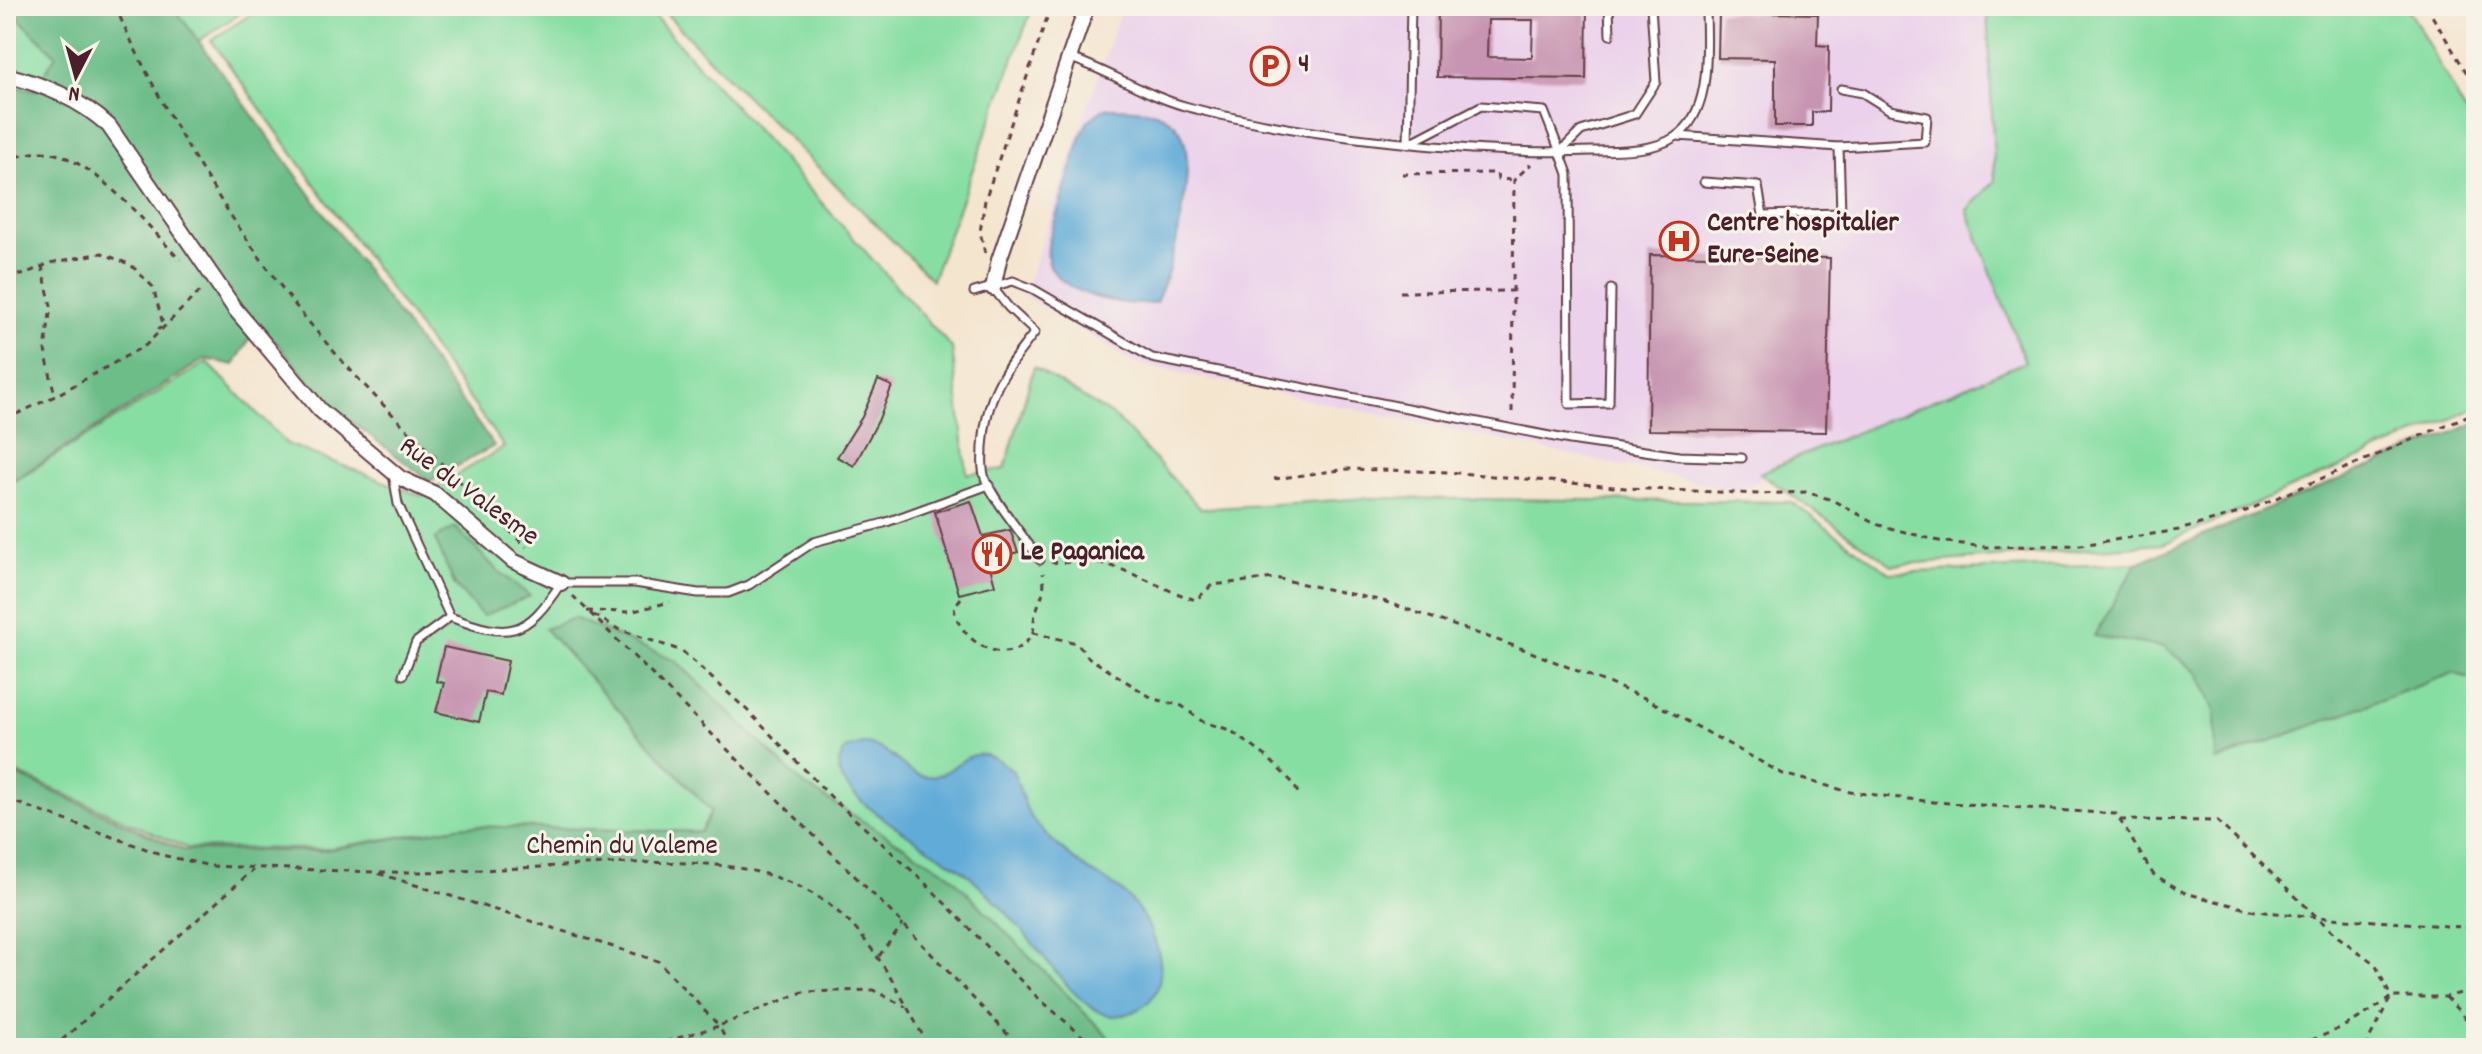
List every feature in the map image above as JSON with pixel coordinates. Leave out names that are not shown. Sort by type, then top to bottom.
[{"type":"street","points":[[993,288],[999,260],[1087,6]]},
{"type":"street","name":"Rue du Valesme","points":[[6,75],[63,95],[109,126],[235,309],[320,410],[392,471],[435,494],[513,561],[561,583]]},
{"type":"lane","points":[[1408,144],[1411,6]]},
{"type":"lane","points":[[1609,6],[1610,35]]},
{"type":"lane","points":[[1560,152],[1581,131],[1635,114],[1656,82],[1651,6]]},
{"type":"lane","points":[[1677,136],[1692,118],[1703,94],[1707,67],[1706,6]]},
{"type":"lane","points":[[1071,58],[1092,65],[1136,89],[1185,106],[1460,150],[1560,152],[1652,146],[1677,136],[1839,147],[1925,142],[1927,117],[1890,110],[1863,93],[1841,89]]},
{"type":"lane","points":[[1408,144],[1481,106],[1544,111],[1573,182],[1568,225],[1569,404],[1609,403],[1611,289]]},
{"type":"lane","points":[[1704,182],[1758,186],[1763,215],[1841,213],[1839,147]]},
{"type":"lane","points":[[1568,225],[1578,226]]},
{"type":"lane","points":[[974,292],[1013,281],[1033,289],[1152,358],[1570,440],[1679,456],[1742,458]]},
{"type":"lane","points":[[993,288],[1035,332],[996,386],[985,420],[982,467],[989,485],[1040,560]]},
{"type":"lane","points":[[998,368],[1007,367]]},
{"type":"lane","points":[[392,471],[398,504],[450,617],[487,631],[516,629],[525,626],[561,583]]},
{"type":"lane","name":"Rue du Valesme","points":[[561,583],[635,583],[698,593],[728,593],[749,585],[814,542],[884,523],[989,485]]},
{"type":"lane","points":[[403,675],[416,642],[450,617]]},
{"type":"path","points":[[115,6],[179,130],[238,225],[293,302],[355,373],[528,550]]},
{"type":"path","points":[[999,260],[985,253],[980,232],[985,200],[1051,6]]},
{"type":"path","points":[[2426,6],[2476,88]]},
{"type":"path","points":[[6,161],[43,152],[67,158],[97,176],[134,210],[186,267]]},
{"type":"path","points":[[1512,412],[1514,180],[1531,164],[1531,152]]},
{"type":"path","points":[[1402,174],[1497,173],[1498,179],[1514,180]]},
{"type":"path","points":[[6,274],[22,275],[42,266],[102,253],[131,265],[153,287],[163,324],[146,345]]},
{"type":"path","points":[[42,266],[51,306],[45,350],[55,396]]},
{"type":"path","points":[[6,419],[55,396],[146,345],[204,287],[210,275]]},
{"type":"path","points":[[1400,292],[1513,291]]},
{"type":"path","points":[[1274,479],[1348,469],[1449,472],[1626,488],[1760,494],[1806,492],[1832,500],[1879,525],[1939,541],[1985,547],[2081,545],[2179,530],[2246,511],[2476,412]]},
{"type":"path","points":[[961,598],[954,607],[955,618],[975,643],[1001,653],[1019,648],[1033,633],[1034,616],[1045,587],[1040,560],[1104,564],[1168,592],[1196,600],[1212,585],[1275,578],[1383,601],[1526,650],[1647,699],[1783,774],[1850,792],[1934,802],[2116,814],[2153,874],[2185,893],[2255,911],[2476,928]]},
{"type":"path","points":[[561,583],[903,924],[1010,1037],[1009,1048]]},
{"type":"path","points":[[587,611],[630,612],[671,602]]},
{"type":"path","points":[[587,611],[618,629],[682,651],[747,710],[834,800],[919,877],[1036,996],[1096,1048]]},
{"type":"path","points":[[1033,633],[1077,643],[1088,657],[1144,693],[1182,706],[1203,722],[1230,730],[1267,757],[1293,783],[1298,793]]},
{"type":"path","name":"Chemin du Valeme","points":[[6,799],[166,856],[211,866],[374,872],[668,862],[725,866],[789,883],[823,900],[852,925],[878,958],[930,1048]]},
{"type":"path","points":[[2120,820],[2217,821],[2337,936],[2375,964],[2391,997]]},
{"type":"path","points":[[53,1048],[255,868]]},
{"type":"path","name":"Chemin du Valeme","points":[[291,870],[354,871],[374,872],[346,871],[291,870]]},
{"type":"path","points":[[374,872],[658,961],[719,1026],[730,1048]]},
{"type":"path","points":[[878,958],[903,924]]},
{"type":"path","points":[[2287,1048],[2312,1041],[2365,1017],[2391,997],[2446,997],[2476,989]]},
{"type":"path","points":[[643,1048],[719,1026],[803,992],[873,990],[906,1007]]},
{"type":"path","points":[[2367,1048],[2391,997]]},
{"type":"path","points":[[2446,997],[2476,1030]]},
{"type":"shaded area","name":"Centre hospitalier Eure-Seine","points":[[1122,6],[2328,6],[2441,186],[1738,490],[1135,363],[1024,295]]},
{"type":"green space","points":[[6,6],[56,55],[34,90],[6,86]]},
{"type":"green space","points":[[6,6],[173,6],[494,446],[430,481],[331,406],[259,323],[234,365],[205,359],[6,485],[6,86],[34,90],[56,55]]},
{"type":"green space","points":[[173,6],[251,6],[197,42]]},
{"type":"green space","points":[[264,6],[645,6],[952,348],[967,474],[1005,469],[1034,367],[1116,418],[1201,509],[1369,498],[1791,502],[1890,573],[2137,563],[2094,636],[2164,647],[2198,673],[2215,710],[2216,761],[2453,673],[2476,680],[2476,1048],[1119,1048],[949,874],[804,785],[676,661],[545,629],[711,811],[701,832],[464,826],[326,849],[187,848],[6,768],[6,486],[207,362],[287,444],[421,496],[504,447],[211,40]]},
{"type":"green space","points":[[659,6],[1033,6],[932,280],[710,60]]},
{"type":"green space","points":[[1987,6],[2407,6],[2476,131],[2476,408],[2163,544],[1892,565],[1760,473],[2025,362],[1967,210],[1995,181]]},
{"type":"green space","points":[[2476,423],[2476,680],[2453,673],[2216,761],[2215,710],[2198,673],[2164,647],[2094,636],[2137,563]]},
{"type":"green space","points":[[455,527],[498,571],[530,596],[483,616],[455,586],[435,539]]},
{"type":"green space","points":[[574,618],[676,661],[804,785],[949,874],[1119,1048],[6,1048],[6,770],[183,850],[321,851],[464,826],[701,832],[711,811],[545,629]]},
{"type":"water","points":[[1105,108],[1137,109],[1159,114],[1176,126],[1186,150],[1187,171],[1181,219],[1176,244],[1156,302],[1113,301],[1080,291],[1056,275],[1048,261],[1049,240],[1080,139],[1088,121]]},
{"type":"water","points":[[863,744],[881,749],[922,776],[935,776],[972,756],[983,755],[996,759],[1012,770],[1028,812],[1037,825],[1074,859],[1126,895],[1145,920],[1158,950],[1160,964],[1158,987],[1150,1001],[1130,1013],[1115,1016],[1101,1013],[1081,999],[971,877],[878,814],[846,786],[839,772],[840,760],[845,749]]},
{"type":"building","points":[[1438,6],[1587,6],[1586,79],[1437,77]],"holes":[[[1488,20],[1533,20],[1532,58],[1487,57]]]},
{"type":"building","points":[[1719,12],[1818,14],[1817,45],[1829,46],[1828,112],[1812,112],[1812,126],[1775,126],[1775,59],[1718,58]]},
{"type":"building","points":[[1650,255],[1830,258],[1826,432],[1648,430]]},
{"type":"building","points":[[878,380],[892,386],[854,466],[837,457],[862,417]]},
{"type":"building","points":[[971,501],[983,536],[1010,530],[1018,552],[988,560],[995,585],[959,594],[935,512]]},
{"type":"building","points":[[444,647],[508,661],[501,695],[486,692],[479,722],[436,712],[444,683],[436,681]]},
{"type":"place","name":"4","points":[[1270,66]]},
{"type":"place","name":"Centre hospitalier Eure-Seine","points":[[1679,241]]},
{"type":"place","name":"Le Paganica","points":[[992,554]]}]
